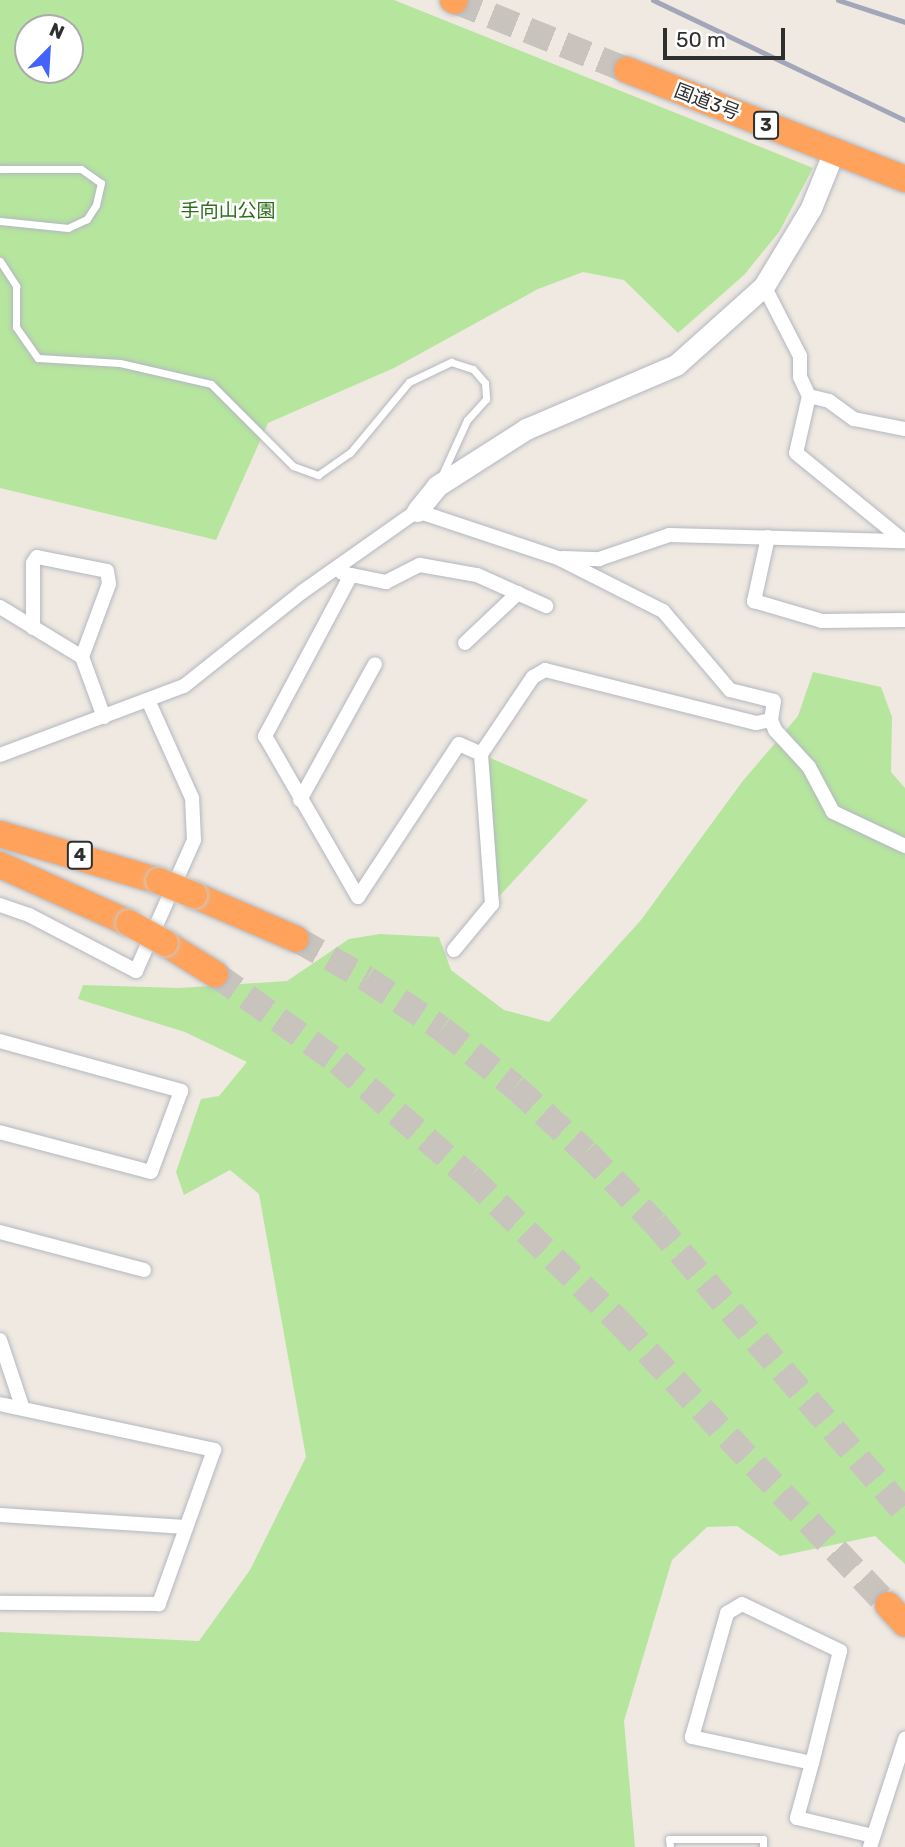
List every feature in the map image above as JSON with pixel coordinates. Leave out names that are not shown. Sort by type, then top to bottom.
[{"type":"highway","name":"国道3号","points":[[626,70],[905,179]]},
{"type":"highway","name":"4","points":[[1,834],[159,881],[296,939]]},
{"type":"highway","name":"4","points":[[0,865],[129,923],[215,974]]},
{"type":"street","points":[[0,755],[148,700],[204,674],[331,571],[417,511],[437,486],[526,429],[676,365],[764,286],[811,208],[834,151]]},
{"type":"street","points":[[764,286],[800,356],[800,377],[809,397],[796,453],[905,541]]},
{"type":"street","points":[[809,397],[829,401],[854,419],[905,429]]},
{"type":"street","points":[[417,511],[558,558],[663,611],[730,690],[774,701],[771,720],[809,767],[833,811],[905,846]]},
{"type":"street","points":[[558,558],[599,559],[669,535],[905,541]]},
{"type":"street","points":[[768,537],[754,601],[822,621],[905,620]]},
{"type":"street","points":[[33,628],[33,564],[37,557],[107,572],[109,584],[82,657],[103,717]]},
{"type":"street","points":[[331,571],[386,582],[420,565],[477,575],[546,606]]},
{"type":"street","points":[[351,575],[265,736],[358,897],[458,744],[481,754]]},
{"type":"street","points":[[465,643],[518,593]]},
{"type":"street","points":[[0,607],[82,657]]},
{"type":"street","points":[[300,800],[375,664]]},
{"type":"street","points":[[454,950],[492,904],[481,754],[533,677],[545,670],[756,723],[771,720]]},
{"type":"street","points":[[0,905],[29,915],[135,971],[194,840],[192,798],[148,700]]},
{"type":"street","points":[[0,1041],[181,1091],[151,1171],[0,1132]]},
{"type":"street","points":[[0,1232],[144,1270]]},
{"type":"street","points":[[0,1340],[22,1406]]},
{"type":"street","points":[[0,1404],[22,1406],[214,1450],[159,1604],[0,1603]]},
{"type":"street","points":[[0,1515],[186,1527]]},
{"type":"street","points":[[812,1763],[692,1737],[727,1613],[742,1604],[841,1651],[812,1763],[797,1818],[871,1842],[905,1739]]},
{"type":"lane","points":[[0,169],[81,169],[101,183],[96,205],[87,219],[68,228],[0,221]]},
{"type":"lane","points":[[0,261],[16,286],[16,327],[38,358],[120,363],[211,384],[293,466],[318,475],[350,453],[408,382],[451,362],[473,369],[485,383],[486,399],[467,420],[437,486]]},
{"type":"lane","points":[[670,1847],[669,1839],[763,1839],[763,1847]]},
{"type":"green space","name":"手向山公園","points":[[0,0],[394,0],[813,168],[779,232],[744,275],[678,333],[624,280],[583,272],[538,289],[394,368],[268,423],[216,540],[0,488]]},
{"type":"green space","points":[[813,672],[881,687],[892,717],[891,772],[905,788],[905,1564],[875,1536],[780,1556],[737,1526],[707,1527],[672,1560],[624,1721],[635,1847],[0,1847],[0,1632],[199,1641],[250,1570],[306,1457],[259,1194],[230,1170],[184,1195],[176,1172],[201,1099],[219,1096],[247,1062],[185,1032],[78,999],[83,985],[179,988],[287,981],[349,939],[380,934],[439,937],[451,970],[504,1010],[549,1022],[641,920],[742,782],[798,716]]},
{"type":"green space","points":[[481,754],[588,800],[492,904]]},
{"type":"tunnel","points":[[455,1],[627,70]]},
{"type":"tunnel","points":[[296,939],[367,979],[442,1029],[515,1087],[586,1152],[655,1223],[905,1513]]},
{"type":"tunnel","points":[[215,974],[338,1062],[470,1177],[621,1324],[888,1605]]},
{"type":"railway","points":[[653,0],[905,120]]},
{"type":"railway","points":[[838,0],[905,22]]}]
